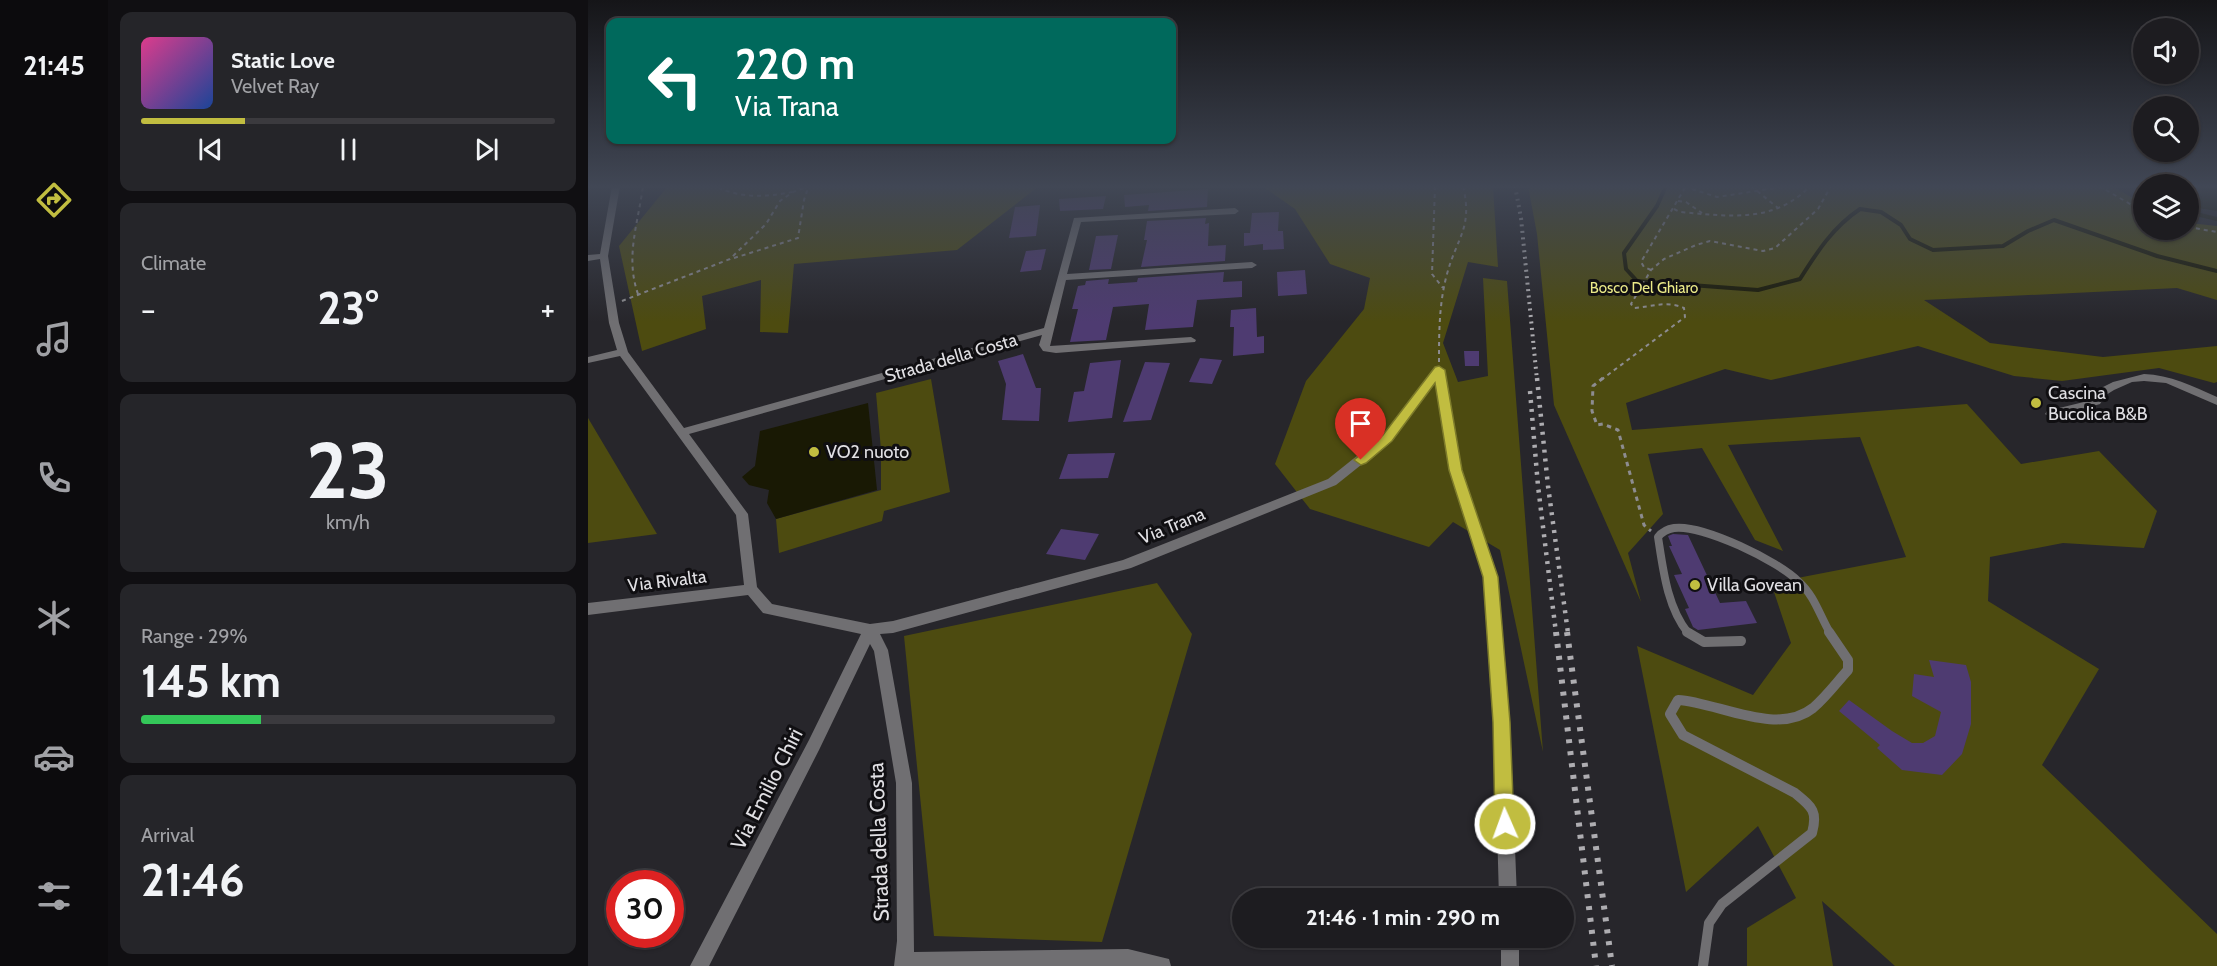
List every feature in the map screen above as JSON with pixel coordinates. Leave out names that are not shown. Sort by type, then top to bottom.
[{"type":"street","points":[[608,231],[604,256],[611,305],[623,352],[742,514],[751,589],[768,609],[870,630]]},
{"type":"street","points":[[1047,330],[1074,231]]},
{"type":"street","points":[[588,258],[604,256]]},
{"type":"street","points":[[1062,276],[1252,265]]},
{"type":"street","name":"Strada della Costa","points":[[682,432],[1047,330],[1044,345],[1047,349],[1056,350],[1191,340]]},
{"type":"street","points":[[588,360],[623,352]]},
{"type":"street","points":[[1439,370],[1455,470],[1490,577],[1502,722],[1508,888]]},
{"type":"street","name":"Via Trana","points":[[870,630],[893,627],[1126,564],[1332,482],[1387,438],[1439,370]]},
{"type":"street","points":[[2051,414],[2096,402],[2101,392],[2132,378],[2157,376],[2217,401]]},
{"type":"street","name":"Via Rivalta","points":[[588,609],[751,589]]},
{"type":"street","name":"Strada della Costa","points":[[870,630],[881,650],[904,783],[906,941],[903,964],[1128,958],[1162,966]]},
{"type":"street","name":"Via Emilio Chiri","points":[[699,966],[814,745],[870,630]]},
{"type":"street","points":[[1509,948],[1510,966]]},
{"type":"lane","points":[[1703,966],[1709,924],[1722,904],[1812,833],[1816,818],[1810,805],[1795,793],[1683,735],[1670,714],[1678,700],[1698,701],[1727,712],[1766,719],[1790,717],[1812,709],[1848,670],[1848,660],[1831,637],[1800,582],[1785,570],[1749,550],[1700,531],[1670,528],[1662,531],[1658,537],[1668,587],[1680,624],[1690,637],[1700,642],[1741,641]]},
{"type":"path","points":[[635,231],[629,264],[638,294]]},
{"type":"path","points":[[730,259],[760,231]]},
{"type":"path","points":[[611,305],[730,259],[798,238],[802,231]]},
{"type":"path","points":[[1433,231],[1432,274],[1437,283],[1444,288]]},
{"type":"path","points":[[1439,370],[1447,272],[1465,231]]},
{"type":"path","points":[[1651,270],[1644,267],[1641,262],[1660,231]]},
{"type":"path","points":[[1658,537],[1644,525],[1618,430],[1603,424],[1597,425],[1591,414],[1593,386],[1685,317],[1684,308],[1674,303],[1660,302],[1640,308],[1634,308],[1631,304],[1651,270],[1664,259],[1710,241],[1757,250],[1776,248],[1794,231]]},
{"type":"green space","points":[[631,231],[981,231],[957,250],[794,264],[788,333],[760,332],[761,280],[702,296],[706,329],[642,351],[619,246]]},
{"type":"green space","points":[[1309,231],[1496,231],[1498,267],[1468,262],[1443,343],[1458,382],[1488,376],[1483,278],[1507,281],[1543,752],[1500,550],[1453,522],[1429,547],[1310,509],[1275,464],[1306,381],[1364,309],[1370,278],[1330,264]]},
{"type":"green space","name":"Bosco Del Ghiaro","points":[[1536,231],[2133,231],[2133,240],[2199,240],[2199,231],[2217,231],[2217,300],[2177,288],[1924,300],[1990,343],[2103,357],[2217,346],[2217,382],[2214,383],[2159,368],[2062,381],[2014,376],[1918,346],[1771,380],[1725,369],[1626,403],[1632,430],[1967,404],[2021,464],[2099,451],[2157,511],[2144,548],[2063,543],[1990,557],[1988,601],[2099,669],[2042,765],[2217,934],[2217,966],[1895,966],[1822,901],[1833,966],[1747,966],[1747,928],[1796,898],[1758,826],[1686,892],[1637,646],[1753,695],[1791,643],[1771,583],[1906,557],[1860,437],[1728,445],[1783,551],[1755,540],[1702,448],[1648,454],[1663,514],[1628,553],[1641,602],[1554,405]]},
{"type":"green space","points":[[931,379],[950,492],[884,511],[882,521],[779,553],[776,519],[881,490],[881,450],[876,393]]},
{"type":"green space","points":[[588,418],[657,534],[588,543]]},
{"type":"green space","points":[[1157,583],[1192,634],[1102,942],[934,936],[904,636]]},
{"type":"shaded area","name":"VO2 nuoto","points":[[868,403],[877,490],[776,519],[767,503],[769,490],[749,485],[742,477],[755,466],[760,431]]},
{"type":"building","points":[[1010,231],[1037,231],[1036,236],[1009,238]]},
{"type":"building","points":[[1145,231],[1209,231],[1208,246],[1226,245],[1225,261],[1141,267],[1147,240],[1144,240]]},
{"type":"building","points":[[1250,231],[1283,231],[1284,249],[1263,250],[1263,244],[1244,246],[1244,233]]},
{"type":"building","points":[[1118,235],[1111,269],[1089,270],[1096,236]]},
{"type":"building","points":[[1046,249],[1041,270],[1020,272],[1026,251]]},
{"type":"building","points":[[1305,270],[1307,294],[1278,296],[1277,272]]},
{"type":"building","points":[[1224,272],[1223,282],[1242,281],[1242,297],[1197,300],[1193,327],[1145,330],[1149,304],[1113,307],[1106,340],[1070,342],[1078,309],[1072,309],[1078,286],[1085,285],[1086,281],[1109,279],[1108,284],[1137,282],[1138,278]]},
{"type":"building","points":[[1256,308],[1257,337],[1264,336],[1264,353],[1233,356],[1234,327],[1230,327],[1231,310]]},
{"type":"building","points":[[1464,351],[1479,351],[1479,366],[1465,366]]},
{"type":"building","points":[[1023,354],[1036,388],[1041,388],[1039,421],[1002,420],[1006,384],[998,361]]},
{"type":"building","points":[[1200,358],[1222,360],[1212,384],[1189,382]]},
{"type":"building","points":[[1121,360],[1112,418],[1068,422],[1074,392],[1084,391],[1090,363]]},
{"type":"building","points":[[1145,362],[1170,363],[1151,420],[1123,422]]},
{"type":"building","points":[[1115,453],[1108,478],[1059,479],[1068,454]]},
{"type":"building","points":[[1061,529],[1099,534],[1085,560],[1046,554]]},
{"type":"building","name":"Villa Govean","points":[[1688,535],[1720,603],[1746,601],[1757,623],[1698,630],[1693,627],[1685,609],[1689,608],[1674,575],[1682,574],[1669,546],[1672,546],[1668,536]]},
{"type":"building","points":[[1929,660],[1966,665],[1971,682],[1971,724],[1962,754],[1942,775],[1902,770],[1877,748],[1880,745],[1839,711],[1849,700],[1912,743],[1923,743],[1935,736],[1941,712],[1912,696],[1914,674],[1934,677]]},
{"type":"waterway","points":[[1639,231],[1624,253],[1626,269],[1637,281],[1758,290],[1800,279],[1835,231]]},
{"type":"waterway","points":[[1905,231],[1910,239],[1933,250],[2003,246],[2028,231]]},
{"type":"waterway","points":[[2086,231],[2157,256],[2217,271]]},
{"type":"railway","points":[[1522,231],[1537,380]]},
{"type":"railway","points":[[1537,378],[1548,486],[1568,633]]},
{"type":"railway","points":[[1530,391],[1538,486],[1556,633]]},
{"type":"railway","points":[[1556,632],[1596,966]]},
{"type":"railway","points":[[1567,632],[1612,966]]},
{"type":"place","name":"Cascina Bucolica B&B","points":[[2036,403]]},
{"type":"place","name":"VO2 nuoto","points":[[814,452]]},
{"type":"place","name":"Villa Govean","points":[[1695,585]]},
{"type":"route","points":[[1361,460],[1387,438],[1439,370],[1455,470],[1490,577],[1502,722],[1505,824]]}]
